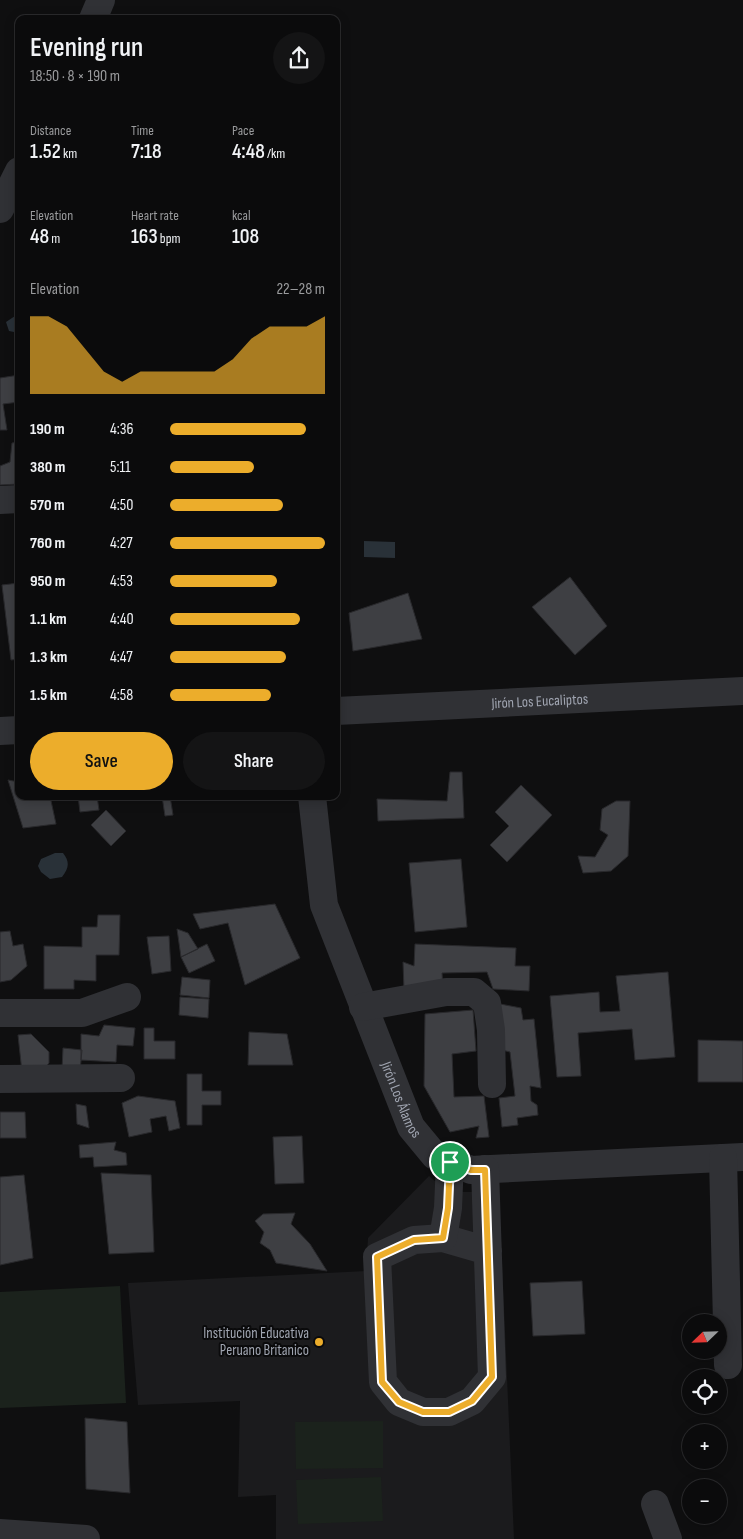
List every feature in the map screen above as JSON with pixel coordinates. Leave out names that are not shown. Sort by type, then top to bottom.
[{"type":"street","points":[[95,15],[101,0]]},
{"type":"street","points":[[0,209],[15,179]]},
{"type":"street","points":[[0,500],[15,499]]},
{"type":"street","name":"Jirón Los Eucaliptos","points":[[340,711],[743,691]]},
{"type":"street","points":[[0,731],[15,730]]},
{"type":"street","name":"Jirón Los Álamos","points":[[312,800],[324,905],[411,1127],[435,1156],[471,1170],[733,1158]]},
{"type":"street","points":[[363,1007],[446,992],[474,992],[487,1003],[491,1030],[492,1084]]},
{"type":"street","points":[[0,1013],[82,1012],[128,997]]},
{"type":"street","points":[[0,1079],[121,1078]]},
{"type":"street","points":[[728,1365],[733,1158]]},
{"type":"street","points":[[443,1238],[448,1208],[450,1162]]},
{"type":"street","points":[[485,1170],[488,1250],[492,1377],[472,1401],[449,1412],[423,1412],[399,1402],[382,1382],[377,1257],[414,1240],[443,1238],[488,1250]]},
{"type":"street","points":[[655,1504],[668,1539]]},
{"type":"street","points":[[0,1532],[86,1539]]},
{"type":"shaded area","points":[[15,316],[15,332],[9,331],[6,322]]},
{"type":"shaded area","points":[[364,541],[395,542],[395,558],[364,557]]},
{"type":"shaded area","points":[[55,853],[63,853],[68,862],[67,868],[62,877],[50,879],[41,872],[38,866],[41,859]]},
{"type":"shaded area","name":"Institución Educativa Peruano Britanico","points":[[429,1176],[448,1192],[499,1192],[514,1539],[276,1539],[276,1495],[238,1497],[240,1401],[138,1405],[128,1283],[366,1271],[368,1238]]},
{"type":"shaded area","points":[[120,1286],[126,1403],[0,1408],[0,1292]]},
{"type":"shaded area","points":[[383,1421],[383,1468],[296,1469],[295,1422]]},
{"type":"shaded area","points":[[381,1477],[383,1521],[298,1524],[296,1480]]},
{"type":"building","points":[[15,376],[15,402],[3,404],[7,430],[0,430],[0,378]]},
{"type":"building","points":[[12,443],[15,443],[15,484],[0,485],[0,466],[10,462]]},
{"type":"building","points":[[570,577],[607,626],[575,655],[532,607]]},
{"type":"building","points":[[15,583],[15,660],[11,660],[2,585]]},
{"type":"building","points":[[408,593],[422,639],[353,651],[349,613]]},
{"type":"building","points":[[450,772],[462,772],[464,818],[378,821],[377,799],[447,801]]},
{"type":"building","points":[[8,780],[15,781],[15,800],[51,800],[56,824],[23,828]]},
{"type":"building","points":[[521,785],[552,815],[507,862],[490,845],[509,826],[495,812]]},
{"type":"building","points":[[78,800],[98,800],[99,810],[80,812]]},
{"type":"building","points":[[163,800],[171,800],[173,815],[165,816]]},
{"type":"building","points":[[616,801],[630,801],[628,856],[611,871],[583,873],[578,856],[595,857],[608,835],[600,830],[602,809]]},
{"type":"building","points":[[106,810],[126,831],[111,846],[91,825]]},
{"type":"building","points":[[461,859],[467,927],[415,932],[409,863]]},
{"type":"building","points":[[275,904],[300,958],[245,985],[228,923],[200,929],[193,914]]},
{"type":"building","points":[[98,915],[120,915],[119,955],[96,955],[96,981],[74,980],[74,989],[44,989],[44,946],[82,947],[82,927],[97,927]]},
{"type":"building","points":[[177,929],[188,933],[198,949],[181,957]]},
{"type":"building","points":[[10,931],[13,946],[23,944],[27,966],[11,980],[0,982],[0,932]]},
{"type":"building","points":[[169,936],[171,971],[152,974],[147,937]]},
{"type":"building","points":[[207,944],[215,961],[189,973],[181,957]]},
{"type":"building","points":[[415,944],[516,948],[515,966],[530,966],[529,991],[493,989],[487,972],[442,973],[443,989],[404,990],[403,962],[414,966]]},
{"type":"building","points":[[668,972],[675,1057],[635,1060],[632,1029],[578,1033],[581,1076],[557,1077],[550,996],[599,992],[600,1012],[620,1011],[616,976]]},
{"type":"building","points":[[182,977],[210,980],[209,998],[180,995]]},
{"type":"building","points":[[180,997],[209,999],[208,1018],[179,1015]]},
{"type":"building","points":[[495,1003],[521,1008],[523,1020],[534,1019],[541,1088],[530,1086],[531,1101],[537,1105],[538,1115],[517,1118],[518,1125],[502,1127],[499,1098],[515,1096],[510,1052],[502,1050]]},
{"type":"building","points":[[473,1010],[476,1051],[452,1054],[454,1097],[484,1096],[489,1137],[476,1138],[479,1126],[450,1132],[424,1086],[425,1014]]},
{"type":"building","points":[[104,1025],[135,1028],[133,1046],[117,1045],[116,1062],[81,1060],[81,1034],[99,1036]]},
{"type":"building","points":[[144,1028],[154,1028],[154,1041],[175,1041],[175,1059],[144,1059]]},
{"type":"building","points":[[249,1032],[287,1034],[293,1065],[248,1065]]},
{"type":"building","points":[[31,1034],[49,1052],[49,1063],[42,1070],[22,1072],[18,1035]]},
{"type":"building","points":[[698,1040],[743,1041],[743,1082],[698,1082]]},
{"type":"building","points":[[63,1048],[82,1050],[80,1071],[62,1070]]},
{"type":"building","points":[[187,1074],[202,1074],[202,1091],[221,1091],[221,1105],[202,1105],[202,1125],[187,1125]]},
{"type":"building","points":[[138,1096],[175,1101],[180,1128],[169,1131],[166,1116],[150,1119],[152,1132],[129,1137],[122,1103]]},
{"type":"building","points":[[76,1104],[86,1106],[89,1128],[77,1124]]},
{"type":"building","points":[[0,1112],[25,1112],[26,1138],[0,1138]]},
{"type":"building","points":[[302,1136],[304,1183],[275,1184],[273,1137]]},
{"type":"building","points":[[116,1142],[114,1150],[126,1153],[127,1165],[94,1167],[93,1157],[80,1158],[79,1145]]},
{"type":"building","points":[[101,1173],[151,1175],[154,1252],[109,1254]]},
{"type":"building","points":[[24,1175],[33,1258],[0,1265],[0,1177]]},
{"type":"building","points":[[295,1213],[291,1224],[310,1244],[327,1271],[276,1263],[270,1250],[260,1243],[264,1232],[255,1221],[263,1214]]},
{"type":"building","points":[[582,1281],[585,1334],[533,1336],[530,1283]]},
{"type":"building","points":[[85,1418],[127,1422],[130,1493],[86,1489]]},
{"type":"place","name":"Institución Educativa Peruano Britanico","points":[[319,1342]]},
{"type":"route","points":[[450,1162],[471,1170],[485,1170],[492,1377],[472,1401],[449,1412],[423,1412],[399,1402],[382,1382],[377,1257],[414,1240],[443,1238],[448,1208],[450,1162]]}]
